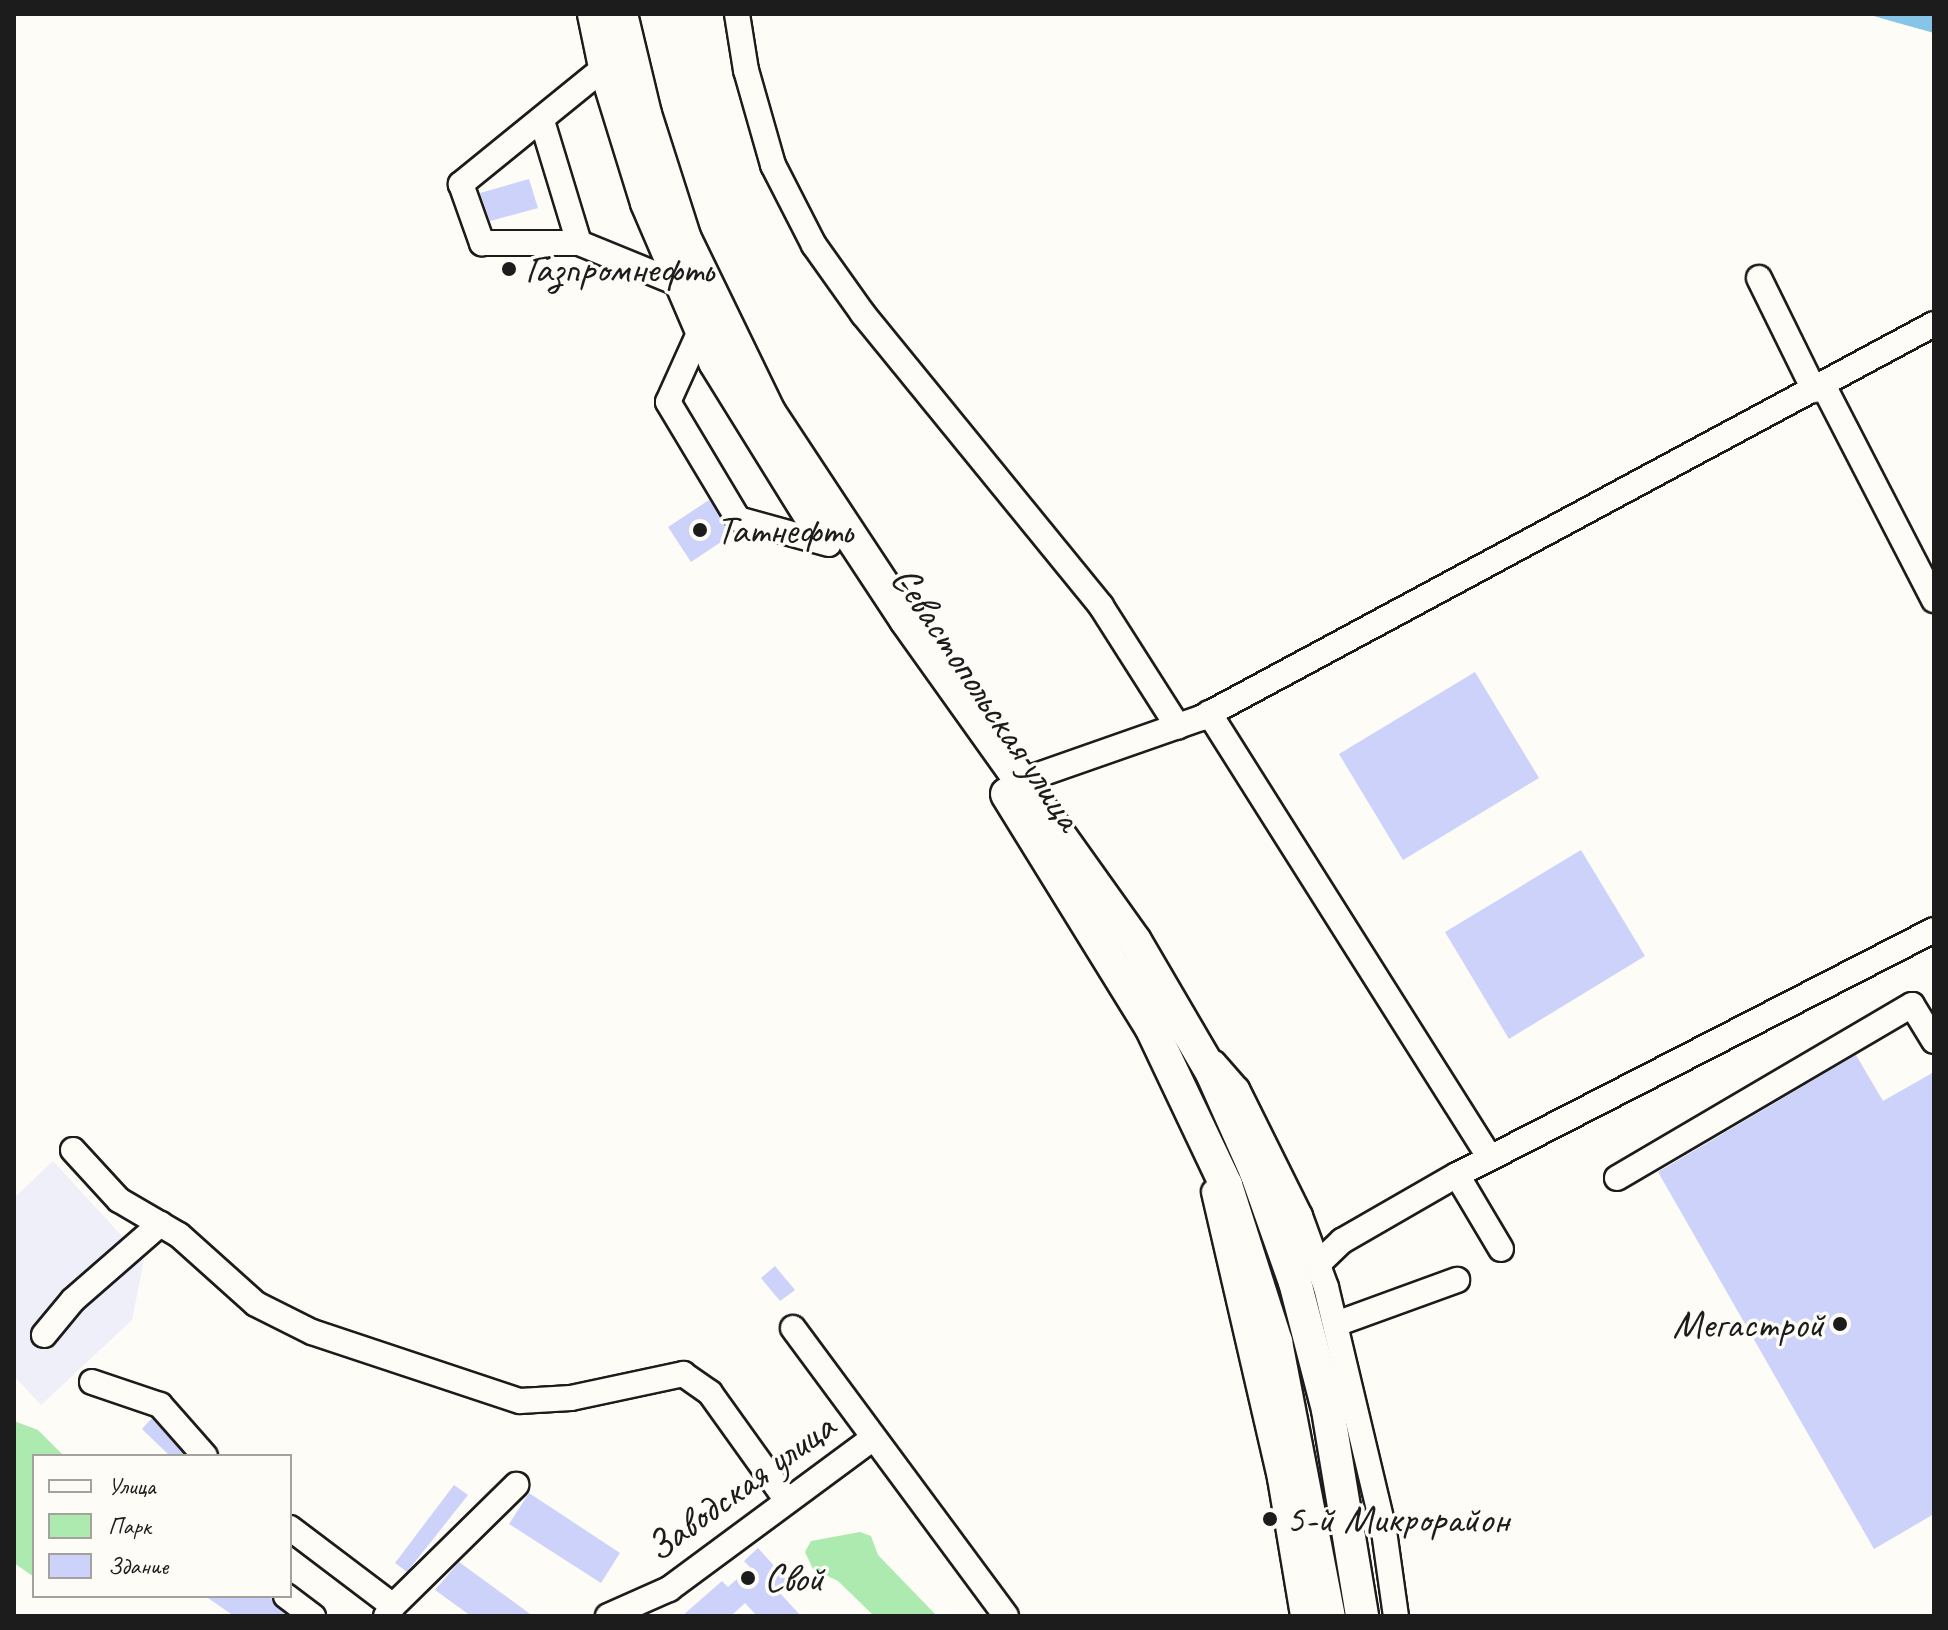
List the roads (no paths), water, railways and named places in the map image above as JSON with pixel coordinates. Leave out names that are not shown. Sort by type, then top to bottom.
[{"type":"main road","name":"Севастопольская улица","points":[[594,14],[605,67],[647,203],[701,329],[782,478],[1006,793],[1175,1073],[1249,1244],[1276,1342],[1329,1616]]},
{"type":"main road","name":"Севастопольская улица","points":[[621,14],[660,169],[725,329],[824,500],[1135,941],[1203,1055],[1322,1328],[1328,1410],[1362,1616]]},
{"type":"street","points":[[737,14],[746,70],[773,165],[814,245],[863,314],[1101,606],[1178,727]]},
{"type":"street","points":[[605,67],[461,184],[482,243],[579,243],[682,285]]},
{"type":"street","points":[[542,121],[579,243]]},
{"type":"street","points":[[1759,278],[1934,600]]},
{"type":"street","points":[[1021,781],[1178,727],[1209,713],[1934,324]]},
{"type":"street","points":[[701,329],[668,402],[738,519],[829,544]]},
{"type":"street","points":[[1209,713],[1490,1158]]},
{"type":"street","points":[[1319,1263],[1342,1241],[1457,1175],[1934,930]]},
{"type":"street","points":[[1617,1178],[1912,1005],[1934,1041]]},
{"type":"street","points":[[1203,1055],[1224,1070],[1237,1089],[1319,1263],[1322,1328],[1384,1531],[1396,1616]]},
{"type":"street","points":[[1175,1073],[1180,1112],[1215,1193],[1280,1478],[1303,1616]]},
{"type":"street","points":[[73,1150],[119,1200],[160,1224],[256,1304],[312,1332],[509,1398],[571,1398],[683,1374],[710,1393],[786,1499]]},
{"type":"street","points":[[1457,1175],[1501,1249]]},
{"type":"street","points":[[44,1335],[73,1300],[160,1224]]},
{"type":"street","points":[[1322,1328],[1457,1280]]},
{"type":"street","points":[[793,1328],[1006,1616]]},
{"type":"street","points":[[92,1382],[160,1405],[203,1454]]},
{"type":"street","name":"Заводская улица","points":[[608,1616],[669,1589],[786,1499],[873,1438]]},
{"type":"street","points":[[292,1530],[389,1611],[516,1485]]},
{"type":"street","points":[[289,1598],[313,1616]]},
{"type":"water","points":[[1867,14],[1934,14],[1934,33],[1891,21]]},
{"type":"place","name":"Газпромнефть","points":[[509,269]]},
{"type":"place","name":"Татнефть","points":[[700,530]]},
{"type":"place","name":"Мегастрой","points":[[1840,1324]]},
{"type":"place","name":"5-й Микрорайон","points":[[1270,1519]]},
{"type":"place","name":"Свой","points":[[748,1578]]}]
